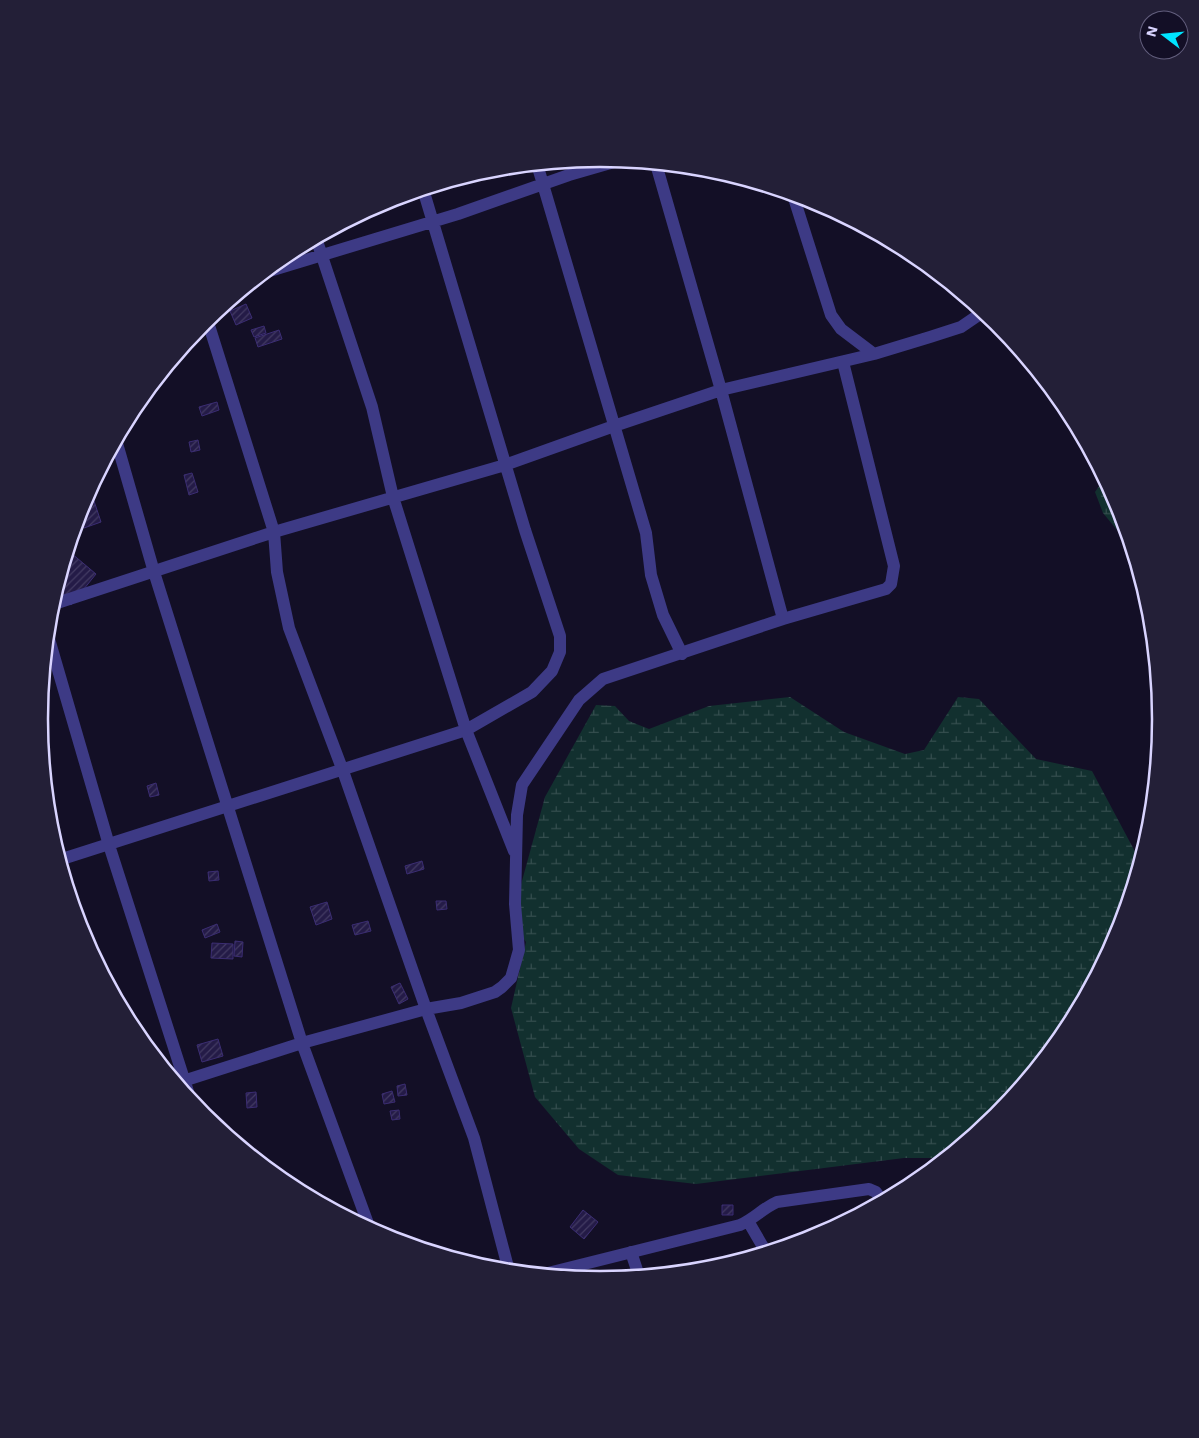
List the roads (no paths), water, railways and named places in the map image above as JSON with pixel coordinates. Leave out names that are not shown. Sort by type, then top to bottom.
[{"type":"street","points":[[283,267],[433,222],[600,167]]},
{"type":"street","points":[[658,170],[721,390],[782,619]]},
{"type":"street","points":[[539,171],[646,533],[652,575],[663,615],[682,654]]},
{"type":"street","points":[[65,858],[343,771],[466,730],[532,692],[552,671],[560,652],[560,636],[505,466],[425,195]]},
{"type":"street","points":[[796,203],[831,315],[841,329],[874,354]]},
{"type":"street","points":[[318,244],[376,424],[393,498],[466,730],[517,858]]},
{"type":"street","points":[[60,602],[274,532],[505,466],[614,426],[721,390],[874,354],[961,327],[977,317]]},
{"type":"street","points":[[210,328],[274,532],[277,572],[289,628],[343,771],[426,1009],[474,1138],[507,1263]]},
{"type":"street","points":[[183,1081],[302,1043],[426,1009],[461,1003],[495,992],[510,978],[519,950],[515,904],[518,808],[522,785],[579,700],[603,679],[782,619],[880,593],[891,584],[894,566],[843,362]]},
{"type":"street","points":[[118,448],[154,572],[302,1043],[366,1219]]},
{"type":"street","points":[[52,649],[178,1075]]},
{"type":"street","points":[[561,1270],[748,1221],[764,1207],[776,1202],[869,1189],[878,1195]]},
{"type":"street","points":[[748,1221],[763,1246]]},
{"type":"street","points":[[631,1252],[637,1270]]}]
